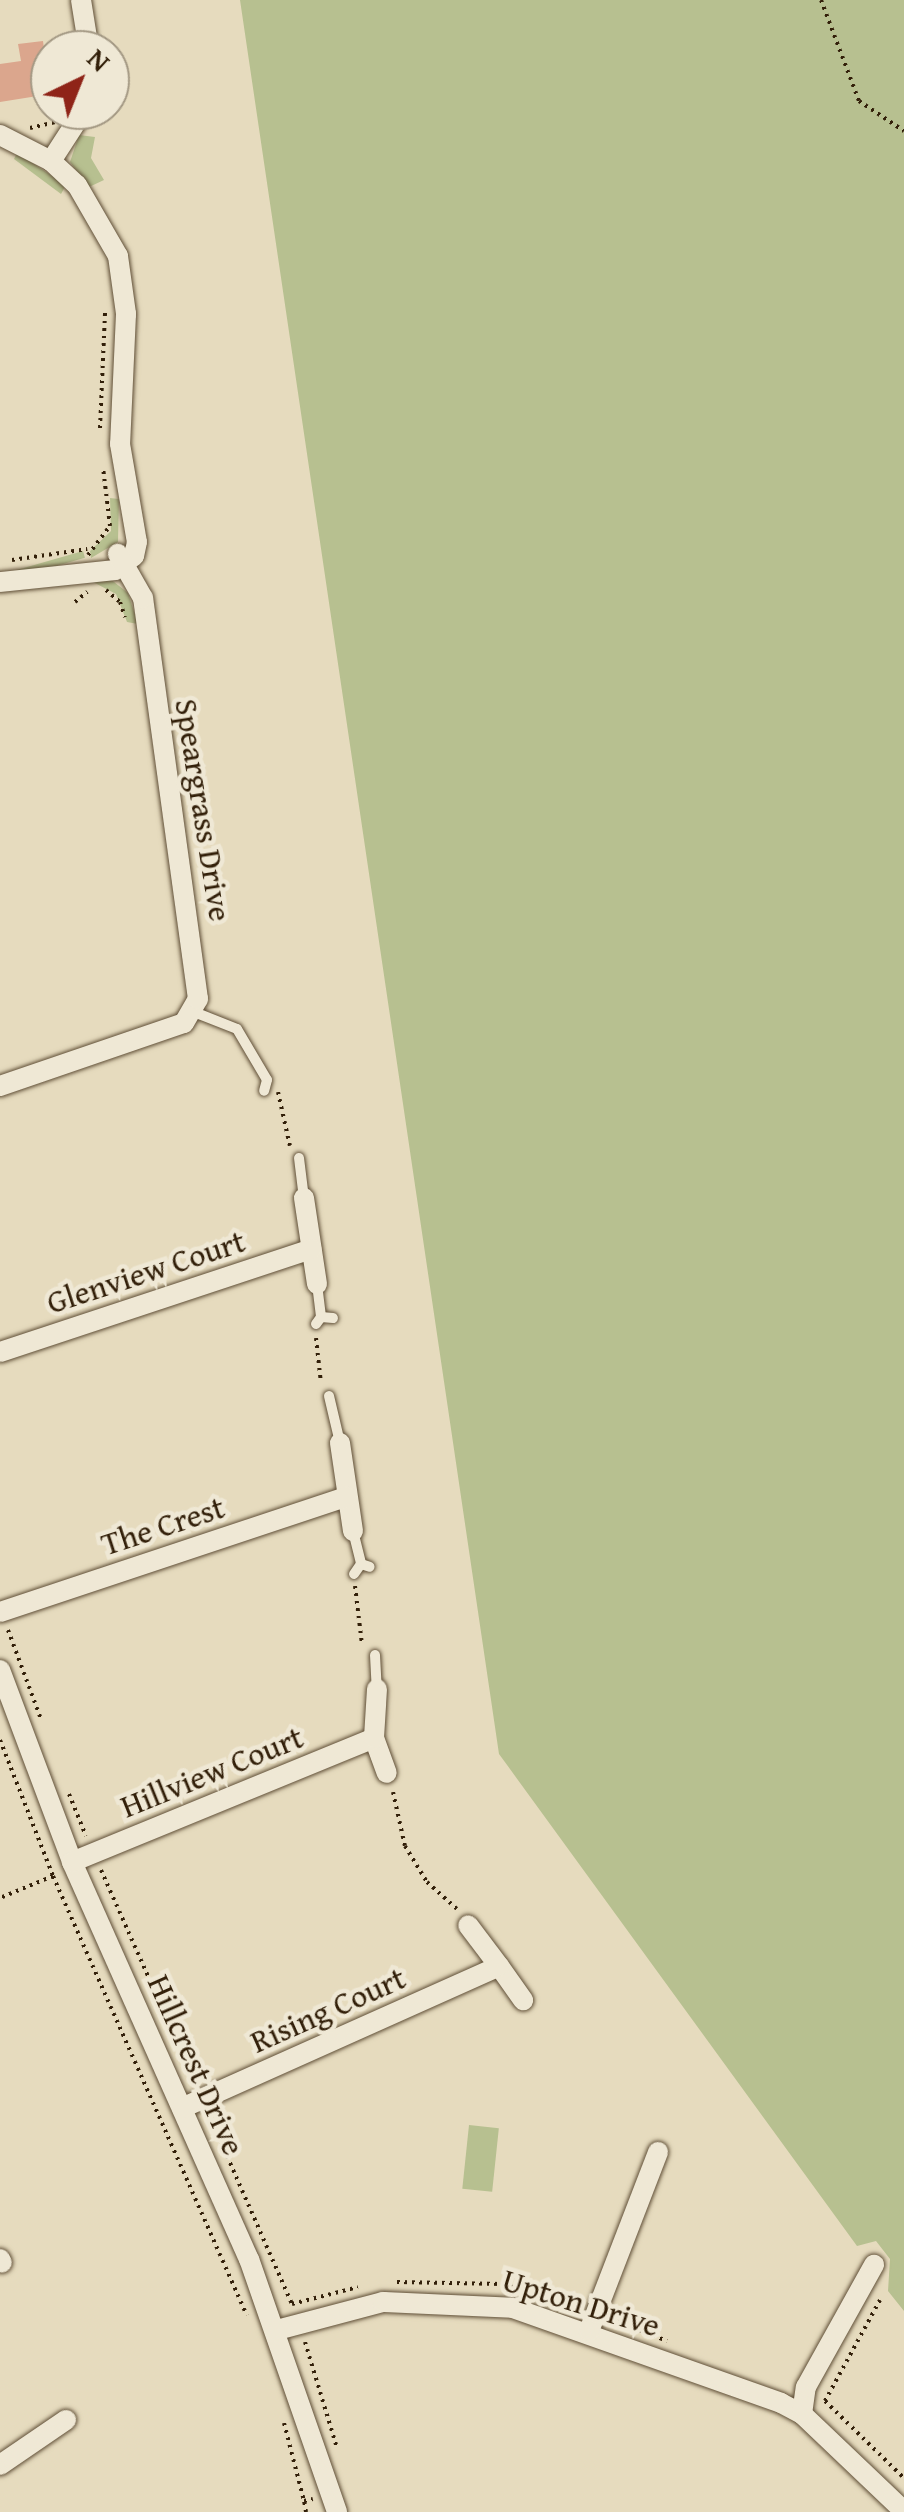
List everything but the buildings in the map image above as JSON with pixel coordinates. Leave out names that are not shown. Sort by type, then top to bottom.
[{"type":"street","points":[[82,0],[86,30]]},
{"type":"street","points":[[51,161],[71,130]]},
{"type":"street","points":[[0,136],[51,161],[96,210],[123,275],[119,412],[127,498],[122,562],[87,564],[0,582]]},
{"type":"street","name":"Speargrass Drive","points":[[122,562],[144,616],[196,966],[194,1012]]},
{"type":"street","points":[[0,1086],[174,1027],[194,1012]]},
{"type":"street","points":[[304,1198],[317,1284]]},
{"type":"street","name":"Glenview Court","points":[[0,1352],[311,1248]]},
{"type":"street","points":[[340,1443],[353,1531]]},
{"type":"street","name":"The Crest","points":[[4,1621],[346,1498]]},
{"type":"street","name":"Hillcrest Drive","points":[[0,1670],[72,1862],[192,2103],[277,2330],[324,2490],[337,2512]]},
{"type":"street","points":[[377,1689],[374,1738],[388,1773]]},
{"type":"street","name":"Hillview Court","points":[[72,1862],[97,1861],[374,1738]]},
{"type":"street","points":[[468,1925],[522,2000]]},
{"type":"street","name":"Rising Court","points":[[192,2103],[499,1966]]},
{"type":"street","points":[[598,2321],[658,2152]]},
{"type":"street","points":[[874,2265],[807,2385],[802,2414],[904,2511]]},
{"type":"street","name":"Upton Drive","points":[[277,2330],[295,2314],[436,2299],[598,2321],[802,2414]]},
{"type":"street","points":[[0,2464],[66,2420]]},
{"type":"street","name":"Hillcrest Drive","points":[[313,2507],[324,2490]]},
{"type":"lane","points":[[194,1012],[232,1024],[271,1081]]},
{"type":"lane","points":[[300,1157],[304,1198]]},
{"type":"lane","points":[[317,1284],[324,1320]]},
{"type":"lane","points":[[328,1393],[340,1443]]},
{"type":"lane","points":[[353,1531],[362,1568]]},
{"type":"lane","points":[[362,1645],[376,1654],[377,1689]]},
{"type":"path","points":[[822,0],[858,101],[904,131]]},
{"type":"path","points":[[101,444],[106,298]]},
{"type":"path","points":[[75,602],[92,587],[87,564],[110,526],[102,458]]},
{"type":"path","points":[[0,562],[87,564]]},
{"type":"path","points":[[271,1081],[300,1157]]},
{"type":"path","points":[[324,1320],[328,1393]]},
{"type":"path","points":[[362,1568],[362,1645]]},
{"type":"path","points":[[4,1621],[47,1736]]},
{"type":"path","points":[[0,1740],[54,1876],[252,2330]]},
{"type":"path","points":[[388,1773],[405,1846],[427,1882],[468,1925]]},
{"type":"path","points":[[64,1781],[195,2083],[214,2075]]},
{"type":"path","points":[[97,1861],[115,1864]]},
{"type":"path","points":[[0,1898],[54,1876]]},
{"type":"path","points":[[192,2103],[295,2314],[338,2454]]},
{"type":"path","points":[[384,2282],[504,2284],[598,2321],[682,2346]]},
{"type":"path","points":[[295,2314],[369,2285]]},
{"type":"path","points":[[880,2300],[826,2396],[829,2409],[904,2478]]},
{"type":"path","points":[[598,2321],[616,2306]]},
{"type":"path","points":[[807,2385],[826,2396]]},
{"type":"path","points":[[282,2418],[313,2507]]},
{"type":"green space","points":[[240,0],[904,0],[904,2311],[888,2291],[890,2259],[876,2241],[857,2246],[499,1754]]},
{"type":"green space","points":[[79,135],[95,137],[91,158],[104,180],[89,187],[70,162]]},
{"type":"green space","points":[[17,153],[66,185],[61,194],[14,159]]},
{"type":"green space","points":[[110,498],[119,499],[118,542],[91,558],[90,551],[111,531]]},
{"type":"green space","points":[[83,551],[85,558],[19,577],[17,570]]},
{"type":"green space","points":[[109,578],[128,593],[138,624],[127,622],[116,594],[93,582]]},
{"type":"green space","points":[[469,2125],[499,2128],[492,2192],[462,2189]]}]
